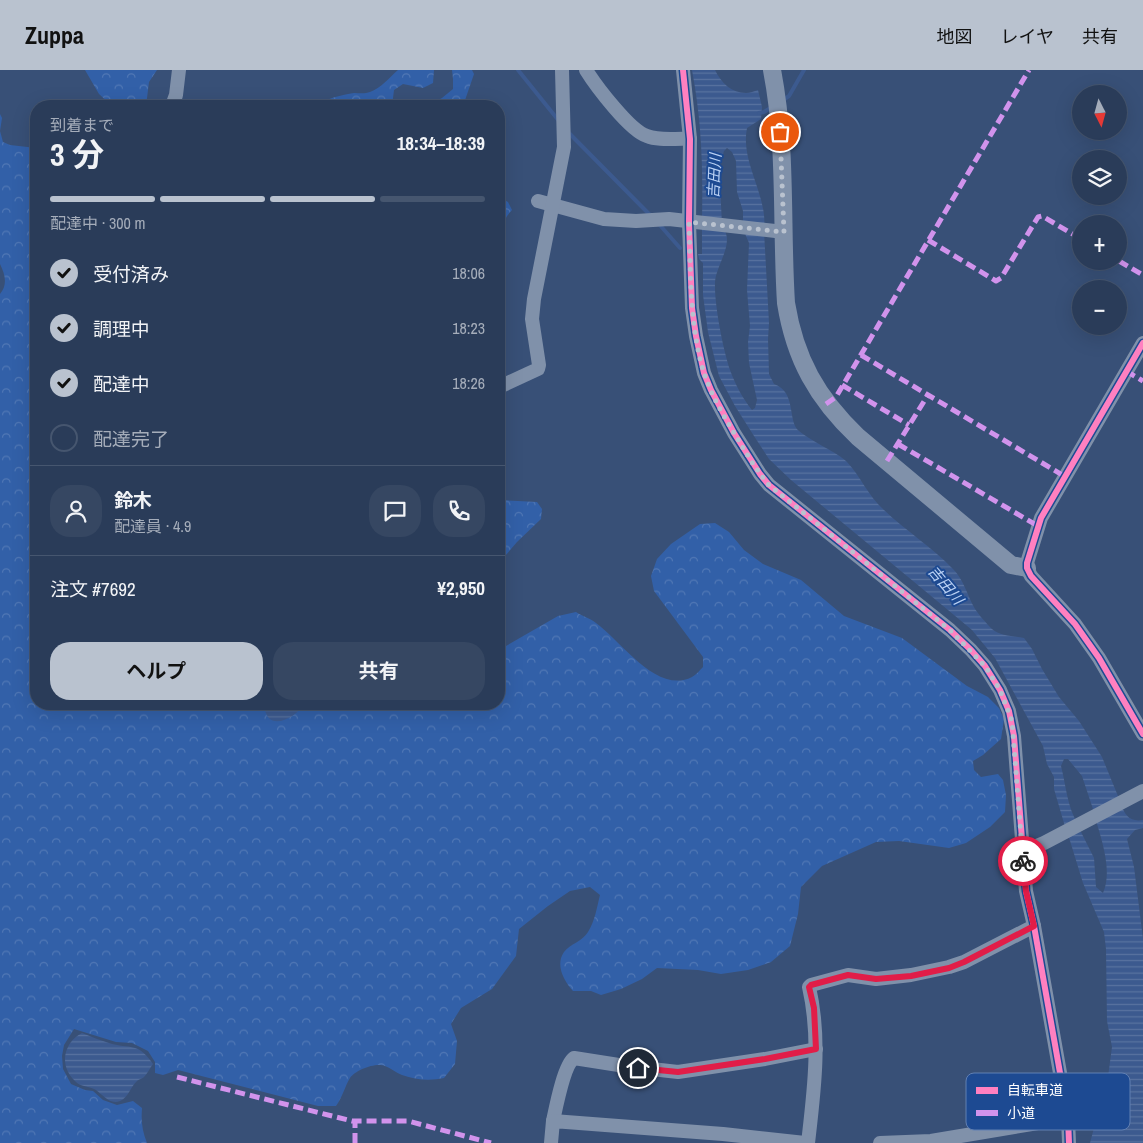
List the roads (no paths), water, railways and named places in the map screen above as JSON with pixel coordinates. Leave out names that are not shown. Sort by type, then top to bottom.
[{"type":"street","points":[[174,100],[179,70]]},
{"type":"street","points":[[505,384],[538,369],[539,365],[532,319],[534,299],[564,147],[562,70]]},
{"type":"street","points":[[586,70],[609,100],[637,131],[651,138],[690,139]]},
{"type":"street","points":[[683,70],[690,139],[693,223],[692,308],[704,373],[718,404],[760,474],[769,485],[950,630],[985,666],[1000,690],[1012,721],[1026,891],[1060,1073]]},
{"type":"street","points":[[772,70],[780,117],[783,163],[779,231],[790,324],[804,367],[826,404],[858,437],[1011,564],[1027,568]]},
{"type":"street","points":[[538,201],[604,219],[677,220],[779,231]]},
{"type":"street","points":[[1143,343],[1041,518],[1028,556],[1027,568],[1031,576],[1075,624],[1099,658],[1143,734]]},
{"type":"street","points":[[1022,852],[1061,834],[1143,790]]},
{"type":"street","points":[[553,1121],[723,1134],[806,1143],[814,1082],[816,1049],[814,1014],[809,987],[811,985],[848,975],[876,979],[911,976],[949,968],[1034,926]]},
{"type":"street","points":[[551,1143],[558,1098],[570,1063],[574,1058],[678,1072],[816,1049]]},
{"type":"street","points":[[880,1143],[951,1141],[1007,1130]]},
{"type":"street","points":[[1068,1130],[1069,1143]]},
{"type":"water","name":"吉田川","points":[[692,70],[715,70],[724,83],[741,93],[758,90],[762,107],[761,119],[747,128],[746,141],[750,166],[762,204],[764,229],[743,226],[743,211],[737,192],[736,161],[732,152],[727,148],[724,151],[719,167],[722,224],[702,222],[701,146]]},
{"type":"water","name":"吉田川","points":[[702,226],[723,228],[726,234],[726,247],[715,282],[717,314],[730,370],[734,381],[749,406],[752,410],[755,408],[757,400],[749,363],[748,342],[750,326],[747,290],[749,243],[743,229],[764,231],[769,323],[769,374],[774,384],[786,393],[795,426],[804,435],[847,462],[878,505],[957,573],[975,609],[992,629],[1003,634],[1024,638],[1059,697],[1079,721],[1102,757],[1120,801],[1095,815],[1082,776],[1068,759],[1064,759],[1061,766],[1067,796],[1078,824],[1066,830],[1054,789],[1054,777],[1047,764],[1043,746],[995,658],[972,630],[791,480],[769,459],[735,406],[719,376],[708,332],[703,295],[703,263],[699,259],[698,254],[702,254]]},
{"type":"water","points":[[265,710],[300,710],[288,719],[281,721],[270,719]]},
{"type":"water","points":[[1121,804],[1124,812],[1131,819],[1143,820],[1143,828],[1135,830],[1127,839],[1134,867],[1143,939],[1143,1143],[1090,1143],[1093,1130],[1130,1130],[1130,1073],[1109,1073],[1112,1047],[1107,1021],[1104,932],[1083,883],[1067,831],[1078,826],[1094,858],[1096,887],[1103,893],[1107,875],[1106,865],[1103,844],[1095,817]]},
{"type":"water","points":[[82,1033],[112,1044],[135,1048],[148,1057],[153,1064],[145,1076],[135,1083],[127,1095],[120,1101],[110,1101],[96,1090],[77,1083],[70,1075],[65,1062],[65,1055],[71,1043]]},
{"type":"waterway","points":[[518,70],[559,121]]},
{"type":"waterway","points":[[783,100],[789,96],[804,70]]},
{"type":"waterway","points":[[759,113],[772,107]]},
{"type":"waterway","points":[[568,132],[651,216]]},
{"type":"waterway","points":[[658,223],[680,248]]}]
